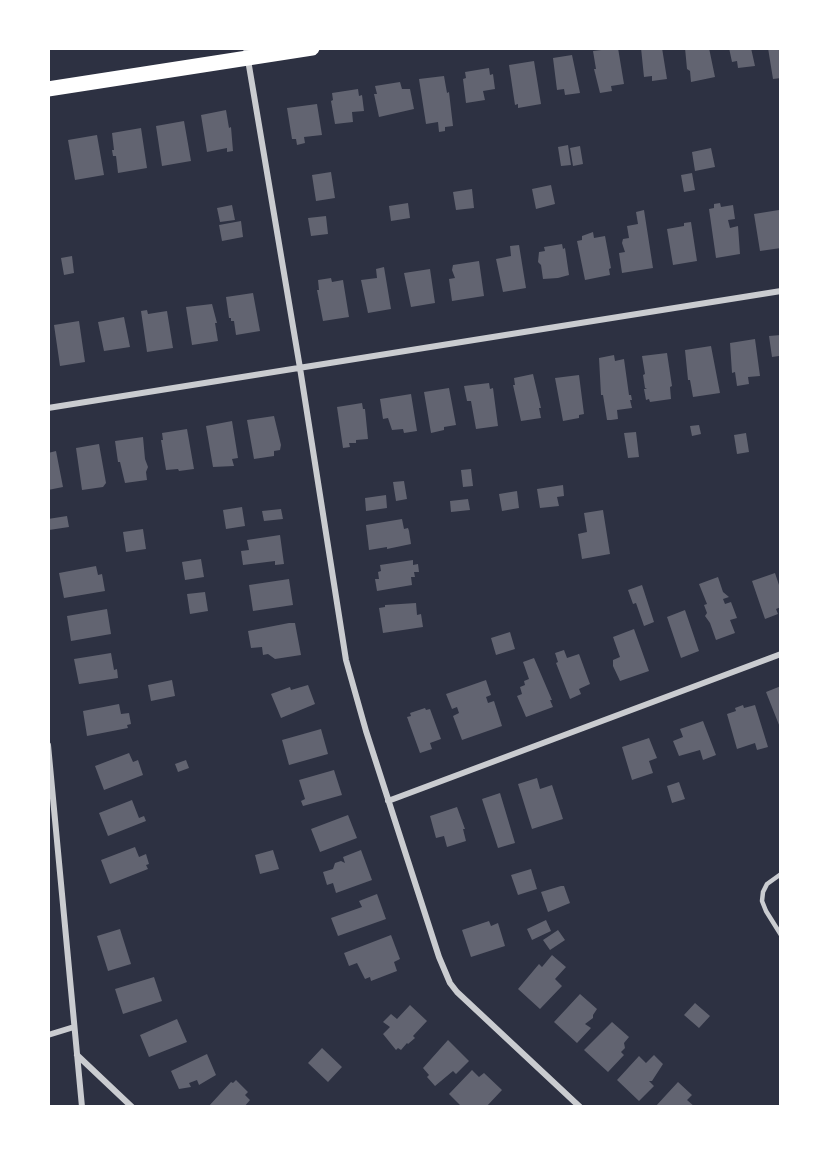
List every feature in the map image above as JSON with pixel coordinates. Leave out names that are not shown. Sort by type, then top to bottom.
[{"type":"main road","points":[[48,89],[247,53],[312,48]]},
{"type":"street","points":[[247,53],[346,660],[388,801],[439,957],[450,983],[580,1107]]},
{"type":"street","points":[[48,408],[781,291]]},
{"type":"street","points":[[388,801],[781,654]]},
{"type":"street","points":[[48,745],[82,1107]]},
{"type":"street","points":[[48,1035],[74,1027]]},
{"type":"street","points":[[77,1054],[132,1107]]},
{"type":"lane","points":[[781,874],[767,884],[762,901],[781,935]]},
{"type":"building","points":[[618,48],[624,84],[611,86],[612,91],[600,93],[594,69],[596,69],[593,51]]},
{"type":"building","points":[[641,48],[662,48],[667,79],[652,81],[652,76],[644,77]]},
{"type":"building","points":[[685,48],[709,48],[715,77],[691,82]]},
{"type":"building","points":[[729,48],[751,48],[755,66],[738,68],[737,61],[732,62]]},
{"type":"building","points":[[768,48],[781,48],[781,78],[773,79]]},
{"type":"building","points":[[572,55],[580,93],[565,95],[564,89],[557,90],[553,58]]},
{"type":"building","points":[[534,61],[541,104],[518,108],[518,104],[515,105],[509,65]]},
{"type":"building","points":[[489,68],[490,75],[493,74],[495,89],[483,91],[485,100],[466,103],[463,79],[466,78],[465,72]]},
{"type":"building","points":[[444,76],[447,93],[449,92],[453,126],[445,127],[445,131],[439,132],[438,122],[426,124],[419,79]]},
{"type":"building","points":[[400,82],[402,89],[410,89],[414,109],[379,117],[374,94],[377,94],[375,86]]},
{"type":"building","points":[[358,89],[359,96],[362,95],[364,111],[352,112],[353,122],[335,124],[332,93]]},
{"type":"building","points":[[317,104],[322,135],[304,137],[305,143],[297,145],[296,139],[292,139],[287,108]]},
{"type":"building","points":[[226,110],[229,128],[231,127],[233,151],[227,152],[227,148],[207,152],[201,115]]},
{"type":"building","points":[[184,121],[191,161],[162,166],[156,126]]},
{"type":"building","points":[[141,128],[147,168],[118,173],[116,156],[113,156],[112,150],[114,150],[112,133]]},
{"type":"building","points":[[97,135],[104,175],[75,180],[68,140]]},
{"type":"building","points":[[568,145],[571,165],[561,166],[558,147]]},
{"type":"building","points":[[580,146],[583,164],[573,166],[570,148]]},
{"type":"building","points":[[711,148],[715,167],[695,171],[692,152]]},
{"type":"building","points":[[331,172],[335,198],[316,201],[312,175]]},
{"type":"building","points":[[692,173],[695,190],[684,192],[681,175]]},
{"type":"building","points":[[551,185],[555,204],[536,209],[532,189]]},
{"type":"building","points":[[472,189],[474,208],[456,210],[453,192]]},
{"type":"building","points":[[408,203],[410,218],[391,221],[389,206]]},
{"type":"building","points":[[720,203],[721,207],[733,205],[735,219],[728,220],[730,228],[738,226],[740,254],[716,258],[709,209],[714,208],[714,204]]},
{"type":"building","points":[[232,205],[235,220],[220,222],[217,208]]},
{"type":"building","points":[[644,210],[653,268],[622,273],[619,253],[625,252],[622,243],[623,239],[629,238],[627,226],[638,224],[636,212]]},
{"type":"building","points":[[779,210],[781,248],[760,251],[754,214]]},
{"type":"building","points":[[326,216],[328,234],[311,236],[308,218]]},
{"type":"building","points":[[241,221],[243,237],[222,241],[219,225]]},
{"type":"building","points":[[691,222],[697,261],[673,265],[667,229],[684,226],[684,223]]},
{"type":"building","points":[[593,232],[594,238],[605,236],[611,268],[609,269],[610,275],[585,280],[577,241],[582,240],[582,236]]},
{"type":"building","points":[[562,244],[563,249],[565,248],[569,275],[543,279],[541,265],[538,262],[539,252],[545,251],[544,247]]},
{"type":"building","points":[[519,245],[526,288],[503,292],[496,259],[511,256],[510,246]]},
{"type":"building","points":[[72,256],[74,273],[64,275],[61,258]]},
{"type":"building","points":[[479,261],[484,296],[452,301],[449,279],[455,278],[453,265]]},
{"type":"building","points":[[384,267],[391,309],[368,313],[361,280],[377,278],[376,269]]},
{"type":"building","points":[[430,269],[435,303],[411,307],[404,273]]},
{"type":"building","points":[[331,278],[332,282],[343,280],[349,317],[323,321],[317,290],[319,290],[318,280]]},
{"type":"building","points":[[253,293],[260,331],[236,335],[234,321],[229,318],[226,297]]},
{"type":"building","points":[[212,304],[217,323],[215,323],[218,341],[192,345],[186,307]]},
{"type":"building","points":[[147,310],[148,314],[167,311],[173,348],[147,352],[141,311]]},
{"type":"building","points":[[124,317],[130,347],[104,351],[98,322]]},
{"type":"building","points":[[79,321],[85,362],[60,366],[54,325]]},
{"type":"building","points":[[781,335],[780,370],[779,356],[772,357],[769,336]]},
{"type":"building","points":[[755,339],[760,376],[748,377],[749,384],[737,386],[735,372],[732,373],[730,343]]},
{"type":"building","points":[[711,346],[720,393],[693,397],[690,380],[688,380],[685,350]]},
{"type":"building","points":[[667,353],[672,386],[670,387],[671,399],[650,402],[649,399],[646,400],[644,389],[647,389],[643,375],[645,374],[642,356]]},
{"type":"building","points":[[614,355],[615,361],[624,359],[632,408],[617,410],[618,419],[607,420],[603,395],[601,395],[599,358]]},
{"type":"building","points":[[533,374],[541,418],[521,421],[513,385],[515,385],[514,378]]},
{"type":"building","points":[[579,375],[584,414],[579,415],[579,418],[563,421],[555,378]]},
{"type":"building","points":[[489,383],[490,389],[493,388],[498,426],[476,429],[471,401],[467,401],[464,386]]},
{"type":"building","points":[[449,388],[456,425],[431,433],[424,392]]},
{"type":"building","points":[[411,394],[417,431],[404,433],[403,429],[392,430],[388,418],[383,419],[380,399]]},
{"type":"building","points":[[362,403],[365,409],[368,439],[356,440],[356,443],[349,443],[350,447],[343,448],[337,407]]},
{"type":"building","points":[[274,416],[281,445],[280,450],[274,451],[274,456],[254,459],[247,420]]},
{"type":"building","points":[[232,421],[238,458],[232,459],[234,466],[213,467],[206,426]]},
{"type":"building","points":[[699,425],[701,434],[692,436],[690,426]]},
{"type":"building","points":[[187,429],[194,469],[166,470],[162,433]]},
{"type":"building","points":[[636,432],[639,457],[628,458],[624,433]]},
{"type":"building","points":[[746,433],[749,452],[737,454],[734,435]]},
{"type":"building","points":[[143,437],[148,467],[147,480],[125,483],[120,462],[118,462],[115,441]]},
{"type":"building","points":[[99,444],[106,483],[103,487],[82,490],[76,448]]},
{"type":"building","points":[[56,451],[63,487],[48,490],[48,453]]},
{"type":"building","points":[[471,469],[473,486],[463,487],[461,470]]},
{"type":"building","points":[[404,481],[407,499],[396,501],[393,482]]},
{"type":"building","points":[[563,485],[564,496],[557,497],[559,506],[540,508],[537,489]]},
{"type":"building","points":[[517,491],[519,508],[502,511],[499,494]]},
{"type":"building","points":[[386,495],[387,508],[366,511],[365,498]]},
{"type":"building","points":[[468,499],[470,510],[451,512],[450,501]]},
{"type":"building","points":[[242,507],[245,526],[226,529],[223,510]]},
{"type":"building","points":[[281,509],[283,519],[264,521],[262,511]]},
{"type":"building","points":[[603,510],[610,554],[582,559],[578,534],[587,532],[584,513]]},
{"type":"building","points":[[67,516],[69,527],[49,530],[48,519]]},
{"type":"building","points":[[402,519],[404,529],[408,528],[411,544],[369,550],[366,525]]},
{"type":"building","points":[[143,529],[146,549],[126,552],[123,532]]},
{"type":"building","points":[[280,535],[284,564],[275,565],[275,561],[243,565],[241,551],[249,550],[247,540]]},
{"type":"building","points":[[201,559],[204,577],[185,580],[182,562]]},
{"type":"building","points":[[413,560],[413,565],[418,564],[419,572],[414,572],[415,577],[411,577],[412,585],[377,591],[375,579],[379,579],[380,565]]},
{"type":"building","points":[[96,566],[98,575],[102,574],[105,591],[64,598],[59,573]]},
{"type":"building","points":[[775,573],[781,591],[781,607],[776,609],[778,614],[765,619],[752,581]]},
{"type":"building","points":[[718,577],[723,592],[729,597],[723,599],[725,604],[731,602],[737,618],[730,620],[735,633],[716,640],[705,616],[707,613],[704,605],[707,604],[699,584]]},
{"type":"building","points":[[289,579],[293,605],[253,611],[249,585]]},
{"type":"building","points":[[642,585],[654,622],[644,626],[636,603],[633,604],[628,590]]},
{"type":"building","points":[[205,592],[208,611],[190,614],[187,594]]},
{"type":"building","points":[[416,603],[417,615],[421,614],[423,627],[383,633],[379,608],[385,605]]},
{"type":"building","points":[[107,609],[111,634],[71,641],[67,616]]},
{"type":"building","points":[[685,610],[699,651],[681,658],[667,617]]},
{"type":"building","points":[[295,623],[301,655],[275,659],[268,654],[263,655],[262,647],[251,648],[248,631]]},
{"type":"building","points":[[634,629],[649,671],[620,681],[613,666],[613,660],[620,657],[613,637]]},
{"type":"building","points":[[510,632],[515,649],[496,655],[491,638]]},
{"type":"building","points":[[564,650],[567,658],[579,654],[590,684],[579,689],[581,694],[570,699],[556,663],[558,662],[555,653]]},
{"type":"building","points":[[111,653],[118,678],[79,684],[74,659]]},
{"type":"building","points":[[534,658],[553,707],[526,717],[517,696],[522,694],[520,687],[525,685],[524,681],[529,679],[523,662]]},
{"type":"building","points":[[172,680],[175,696],[151,701],[148,685]]},
{"type":"building","points":[[486,680],[491,695],[486,697],[488,703],[494,701],[502,726],[462,740],[453,716],[459,713],[457,707],[452,709],[446,694]]},
{"type":"building","points":[[308,685],[315,704],[281,718],[271,694],[290,687],[291,690]]},
{"type":"building","points":[[781,686],[781,730],[766,692]]},
{"type":"building","points":[[119,704],[121,714],[129,713],[131,724],[127,725],[128,728],[87,736],[83,711]]},
{"type":"building","points":[[743,705],[744,708],[755,705],[768,747],[757,750],[755,743],[737,749],[727,714]]},
{"type":"building","points":[[425,708],[430,709],[441,739],[430,743],[432,749],[420,753],[407,717],[411,716],[410,713]]},
{"type":"building","points":[[703,721],[716,755],[703,760],[700,750],[679,756],[673,741],[683,737],[680,729]]},
{"type":"building","points":[[321,729],[328,754],[289,765],[282,740]]},
{"type":"building","points":[[649,738],[657,758],[649,761],[653,773],[632,780],[622,747]]},
{"type":"building","points":[[129,753],[133,762],[138,760],[143,775],[104,790],[95,766]]},
{"type":"building","points":[[186,760],[189,768],[178,772],[175,764]]},
{"type":"building","points":[[334,770],[342,795],[303,806],[301,801],[305,799],[299,780]]},
{"type":"building","points":[[537,778],[540,789],[552,785],[563,819],[532,829],[518,784]]},
{"type":"building","points":[[679,782],[685,799],[672,803],[667,786]]},
{"type":"building","points":[[500,793],[515,843],[498,848],[482,799]]},
{"type":"building","points":[[132,800],[139,818],[144,816],[146,821],[108,836],[99,813]]},
{"type":"building","points":[[457,807],[465,829],[463,829],[466,841],[447,847],[444,836],[436,838],[430,816]]},
{"type":"building","points":[[348,815],[357,838],[320,852],[311,829]]},
{"type":"building","points":[[135,847],[139,857],[146,854],[148,869],[110,884],[101,860]]},
{"type":"building","points":[[273,850],[279,869],[260,874],[255,855]]},
{"type":"building","points":[[361,850],[372,880],[336,893],[333,883],[327,885],[323,872],[333,869],[335,863],[341,861],[345,863],[343,857]]},
{"type":"building","points":[[531,869],[537,889],[518,895],[511,875]]},
{"type":"building","points":[[564,886],[570,903],[548,912],[541,892]]},
{"type":"building","points":[[377,894],[386,919],[338,936],[331,918],[362,907],[359,901]]},
{"type":"building","points":[[546,920],[551,931],[532,940],[527,929]]},
{"type":"building","points":[[489,921],[491,926],[498,923],[505,946],[471,957],[462,930]]},
{"type":"building","points":[[120,929],[131,964],[108,971],[97,936]]},
{"type":"building","points":[[558,930],[565,940],[550,950],[543,940]]},
{"type":"building","points":[[391,935],[400,959],[394,962],[397,971],[371,981],[370,977],[365,979],[357,963],[349,966],[344,953]]},
{"type":"building","points":[[552,955],[566,967],[555,979],[562,986],[540,1009],[518,989],[539,964],[542,967]]},
{"type":"building","points":[[154,977],[162,1001],[123,1014],[115,989]]},
{"type":"building","points":[[580,994],[597,1009],[593,1018],[585,1024],[591,1028],[577,1043],[554,1022]]},
{"type":"building","points":[[695,1003],[710,1016],[699,1028],[684,1015]]},
{"type":"building","points":[[410,1005],[427,1021],[413,1036],[415,1038],[401,1050],[398,1048],[396,1050],[383,1034],[390,1027],[383,1022],[391,1014],[397,1019]]},
{"type":"building","points":[[177,1019],[187,1042],[149,1057],[140,1035]]},
{"type":"building","points":[[612,1022],[629,1037],[621,1052],[624,1055],[608,1072],[584,1050]]},
{"type":"building","points":[[448,1040],[469,1061],[456,1074],[453,1071],[435,1086],[423,1068]]},
{"type":"building","points":[[322,1048],[342,1067],[328,1082],[308,1063]]},
{"type":"building","points":[[207,1054],[216,1075],[199,1085],[197,1080],[189,1083],[191,1087],[179,1089],[171,1071]]},
{"type":"building","points":[[654,1055],[663,1064],[652,1081],[649,1081],[654,1086],[639,1101],[617,1080],[639,1056],[646,1063]]},
{"type":"building","points":[[472,1070],[479,1077],[484,1073],[502,1090],[486,1107],[462,1107],[449,1094]]},
{"type":"building","points":[[236,1080],[248,1092],[245,1095],[250,1100],[244,1107],[208,1107],[231,1082]]},
{"type":"building","points":[[678,1082],[692,1095],[687,1100],[695,1107],[655,1107]]}]
